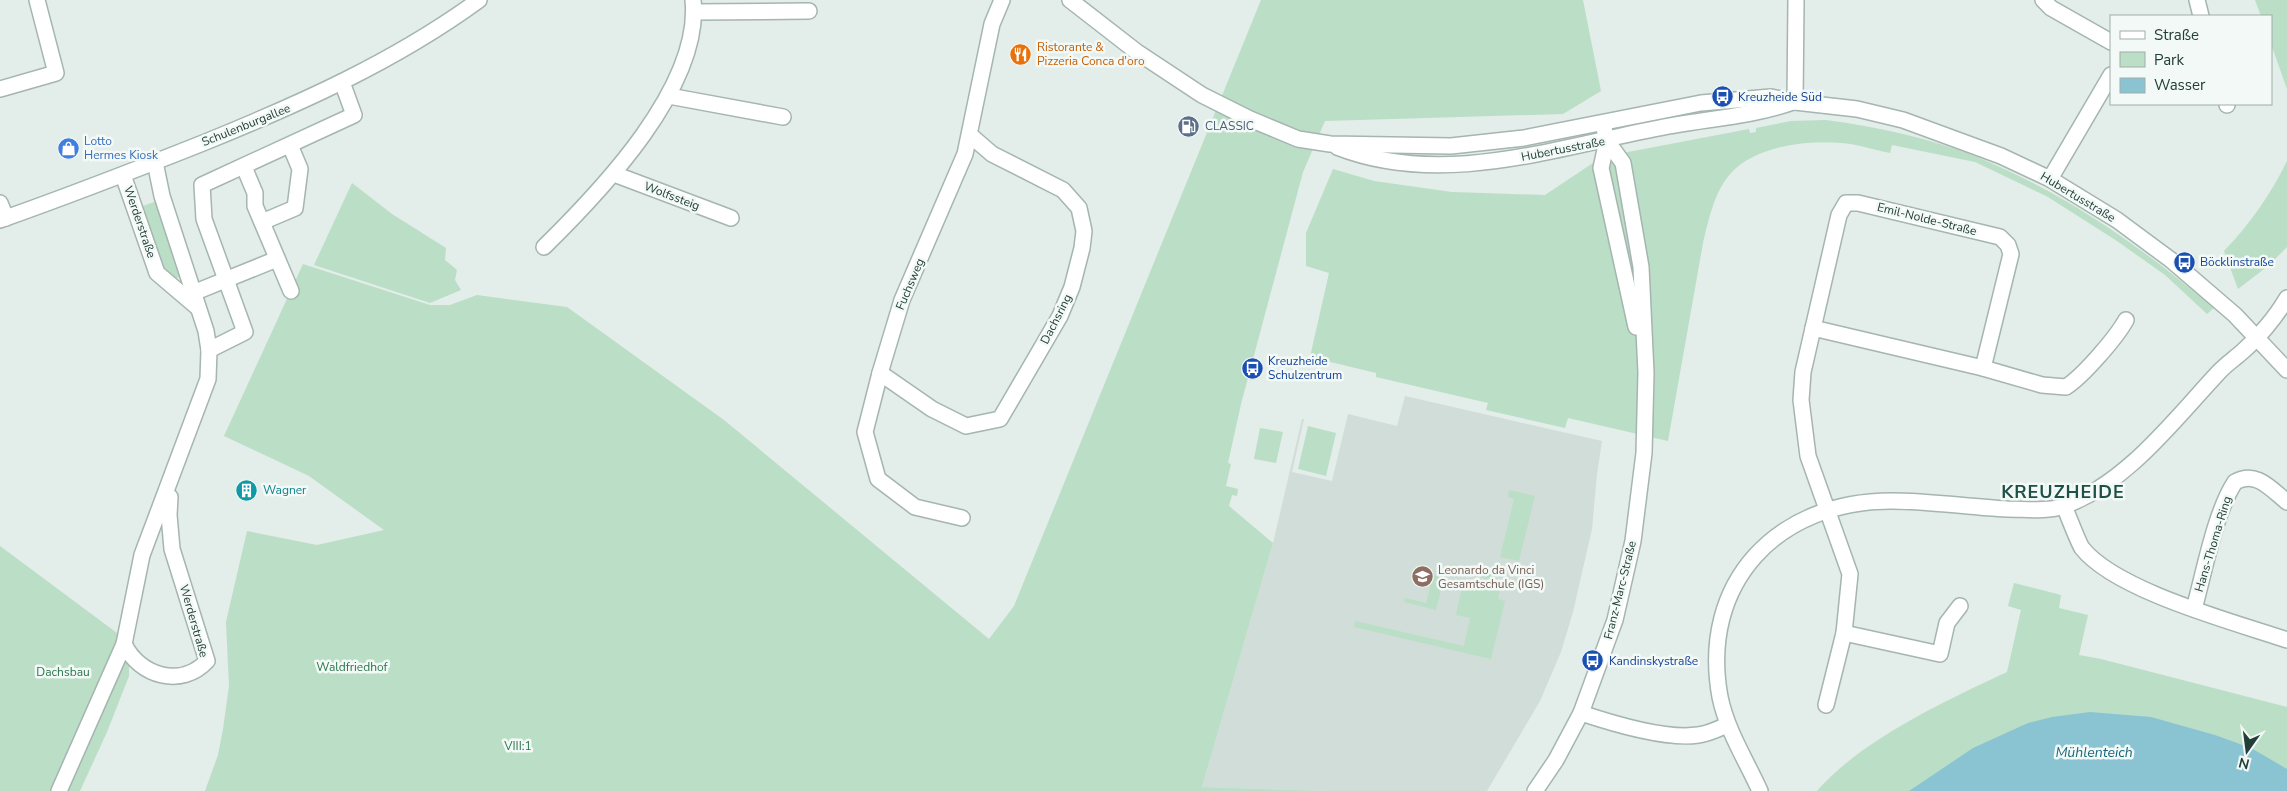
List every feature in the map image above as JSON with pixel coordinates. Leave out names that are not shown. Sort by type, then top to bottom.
[{"type":"street","points":[[0,89],[56,73],[37,0]]},
{"type":"street","name":"Fuchsweg","points":[[962,518],[915,507],[878,479],[864,432],[902,300],[965,154],[992,24],[1002,0]]},
{"type":"street","name":"Hubertusstraße","points":[[1070,0],[1085,5],[1137,52],[1202,95],[1250,119],[1298,139],[1330,144],[1451,146],[1524,138],[1701,104],[1771,96],[1795,102],[1857,109],[1902,120],[2001,156],[2050,179],[2117,220],[2171,260],[2235,315],[2287,370]]},
{"type":"street","points":[[1795,102],[1796,0]]},
{"type":"street","points":[[2044,0],[2051,8],[2110,41]]},
{"type":"street","points":[[2197,0],[2201,15]]},
{"type":"street","name":"Schulenburgallee","points":[[3,219],[123,175],[293,106],[342,82],[423,37],[476,1]]},
{"type":"street","points":[[544,247],[614,174],[669,96],[688,42],[693,6],[809,11]]},
{"type":"street","points":[[2050,179],[2110,77]]},
{"type":"street","points":[[209,350],[245,332],[204,219],[202,185],[354,115],[342,82]]},
{"type":"street","points":[[669,96],[783,117]]},
{"type":"street","name":"Hubertusstraße","points":[[1330,144],[1360,156],[1408,163],[1452,164],[1507,160],[1702,120],[1772,110],[1795,102]]},
{"type":"street","name":"Franz-Marc-Straße","points":[[1535,791],[1556,760],[1581,713],[1615,620],[1633,541],[1644,453],[1646,373],[1641,267],[1623,163],[1607,141],[1603,124]]},
{"type":"street","name":"Dachsring","points":[[880,373],[932,408],[966,426],[1000,419],[1060,316],[1072,286],[1082,248],[1084,231],[1079,208],[1063,190],[992,154],[970,135]]},
{"type":"street","name":"Franz-Marc-Straße","points":[[1607,141],[1601,168],[1646,373]]},
{"type":"street","points":[[262,222],[295,208],[300,169],[290,145]]},
{"type":"street","name":"Werderstraße","points":[[59,791],[124,644],[142,555],[171,482],[208,379],[209,350],[206,331],[162,196],[155,162]]},
{"type":"street","points":[[244,167],[255,193],[255,206],[291,291]]},
{"type":"street","name":"Wolfssteig","points":[[614,174],[731,218]]},
{"type":"street","name":"Werderstraße","points":[[123,175],[157,273],[200,309]]},
{"type":"street","name":"Emil-Nolde-Straße","points":[[1826,706],[1844,633],[1850,574],[1808,456],[1801,412],[1803,372],[1839,215],[1846,203],[1858,202],[2000,237],[2008,244],[2011,254],[1983,368]]},
{"type":"street","points":[[0,204],[3,219]]},
{"type":"street","points":[[193,292],[277,259]]},
{"type":"street","points":[[1760,791],[1727,725],[1720,696],[1716,659],[1720,627],[1730,593],[1751,559],[1772,539],[1826,509],[1888,501],[2038,510],[2064,506],[2100,487],[2125,468],[2166,431],[2220,371],[2244,351],[2277,313],[2287,298]]},
{"type":"street","points":[[1813,328],[1983,368],[2042,385],[2066,387],[2083,372],[2121,329],[2126,320]]},
{"type":"street","name":"Hans-Thoma-Ring","points":[[2194,609],[2222,510],[2228,492],[2234,482],[2250,478],[2263,481],[2287,502]]},
{"type":"street","name":"Werderstraße","points":[[124,644],[128,652],[141,666],[160,675],[186,676],[199,670],[207,661],[172,549],[169,515],[171,482]]},
{"type":"street","name":"Hans-Thoma-Ring","points":[[2064,506],[2081,547],[2096,562],[2154,593],[2194,609],[2287,640]]},
{"type":"street","points":[[1844,633],[1940,654],[1948,623],[1960,606]]},
{"type":"street","points":[[1581,713],[1618,724],[1676,736],[1699,735],[1727,725]]},
{"type":"shaded area","name":"Leonardo da Vinci Gesamtschule (IGS)","points":[[1405,396],[1602,441],[1592,529],[1573,612],[1561,652],[1540,701],[1487,791],[1326,791],[1202,787],[1273,543],[1302,419],[1304,419],[1292,472],[1332,481],[1348,414],[1397,426]]},
{"type":"green space","points":[[1261,0],[1583,0],[1601,91],[1563,114],[1325,121],[1303,172],[1241,404],[1228,463],[1231,464],[1226,486],[1238,489],[1237,496],[1232,495],[1229,506],[1273,543],[1202,787],[1326,791],[205,791],[218,755],[223,729],[229,686],[226,622],[247,531],[317,545],[384,530],[309,476],[224,436],[303,264],[430,305],[450,305],[477,295],[567,307],[724,420],[989,639],[1014,606]]},
{"type":"green space","points":[[2255,0],[2287,0],[2287,89],[2272,47],[2272,15],[2261,15]]},
{"type":"green space","points":[[1826,120],[1922,139],[1959,150],[2009,171],[2041,187],[2102,223],[2187,285],[2214,308],[2207,314],[2165,275],[2117,241],[2048,197],[1975,162],[1892,145],[1890,153],[1859,146],[1827,142],[1797,144],[1754,156],[1731,173],[1720,189],[1713,206],[1703,243],[1668,441],[1568,418],[1565,428],[1486,410],[1488,403],[1376,377],[1376,373],[1310,357],[1329,273],[1306,266],[1306,233],[1333,169],[1374,181],[1452,192],[1545,195],[1602,157],[1749,129],[1750,133],[1756,132],[1756,128],[1791,121]]},
{"type":"green space","points":[[2287,161],[2287,247],[2268,266],[2238,289],[2224,251],[2259,208]]},
{"type":"green space","points":[[352,183],[392,214],[446,248],[445,260],[457,270],[455,280],[461,290],[430,303],[314,265]]},
{"type":"green space","points":[[160,200],[181,273],[178,278],[174,278],[164,272],[140,207]]},
{"type":"green space","points":[[1308,426],[1336,433],[1326,476],[1298,469]]},
{"type":"green space","points":[[1260,428],[1283,432],[1276,463],[1254,459]]},
{"type":"green space","points":[[1509,490],[1535,496],[1519,561],[1500,557],[1514,499],[1508,497]]},
{"type":"green space","name":"Dachsbau","points":[[0,546],[129,642],[129,676],[107,732],[80,791],[0,791]]},
{"type":"green space","points":[[1453,564],[1496,575],[1494,580],[1451,570]]},
{"type":"green space","points":[[1433,575],[1444,578],[1436,610],[1404,602],[1405,598],[1426,603]]},
{"type":"green space","points":[[1463,583],[1500,591],[1498,599],[1505,601],[1491,659],[1354,627],[1355,621],[1464,646],[1470,618],[1456,615]]},
{"type":"green space","points":[[2014,583],[2061,595],[2059,608],[2088,615],[2079,655],[2287,707],[2287,791],[1817,791],[1835,772],[1857,755],[1905,723],[2007,672],[2021,610],[2008,606]]},
{"type":"water","name":"Mühlenteich","points":[[2090,712],[2151,717],[2215,735],[2251,748],[2287,769],[2287,791],[1909,791],[1973,748],[2028,723],[2052,717]]},
{"type":"place","name":"Ristorante & Pizzeria Conca d'oro","points":[[1021,54]]},
{"type":"place","name":"Kreuzheide Süd","points":[[1722,97]]},
{"type":"place","name":"CLASSIC","points":[[1189,126]]},
{"type":"place","name":"Lotto Hermes Kiosk","points":[[68,148]]},
{"type":"place","name":"Böcklinstraße","points":[[2184,262]]},
{"type":"place","name":"Kreuzheide Schulzentrum","points":[[1252,368]]},
{"type":"place","name":"Wagner","points":[[247,490]]},
{"type":"place","name":"Leonardo da Vinci Gesamtschule (IGS)","points":[[1422,577]]},
{"type":"place","name":"Kandinskystraße","points":[[1593,661]]},
{"type":"district","name":"KREUZHEIDE","points":[[2063,492]]},
{"type":"park label","name":"Waldfriedhof","points":[[352,667]]},
{"type":"park label","name":"VIII:1","points":[[518,746]]}]
